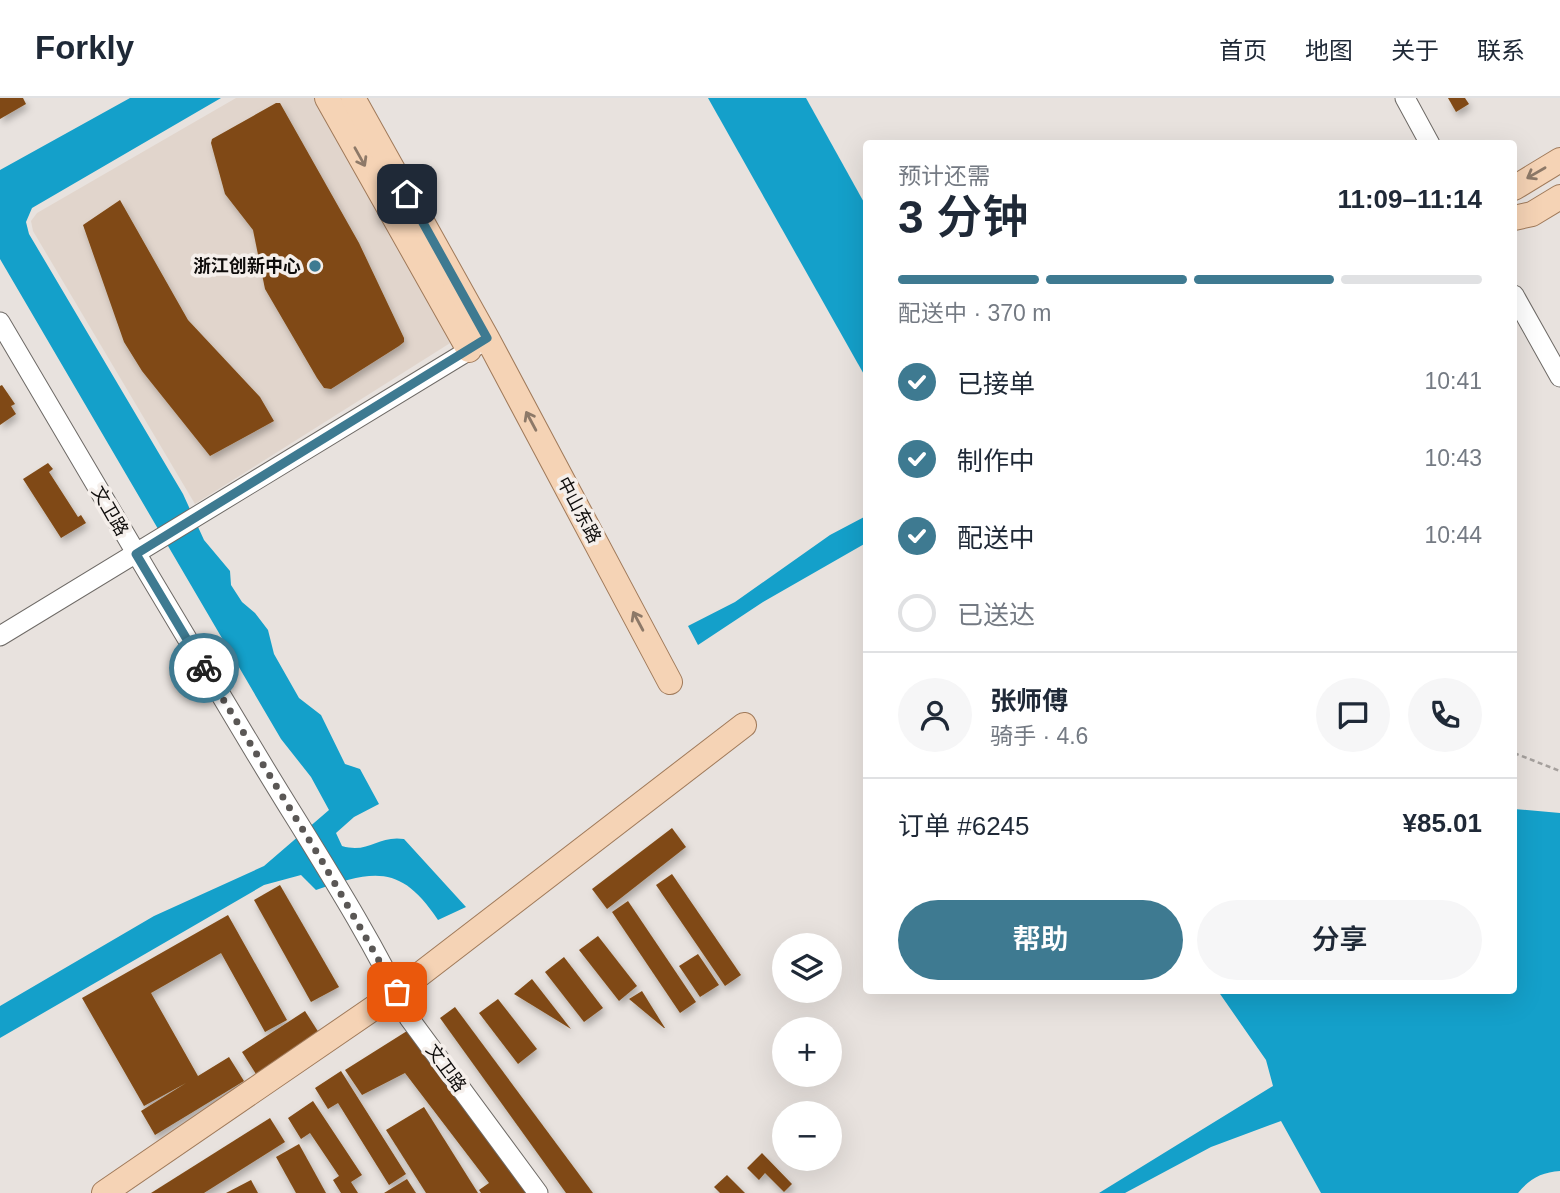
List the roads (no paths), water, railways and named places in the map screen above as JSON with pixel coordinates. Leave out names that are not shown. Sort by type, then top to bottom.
[{"type":"main road","points":[[327,98],[478,344]]},
{"type":"main road","points":[[353,98],[478,344]]},
{"type":"main road","points":[[1517,186],[1560,160]]},
{"type":"main road","points":[[1517,217],[1532,214],[1560,197]]},
{"type":"main road","name":"中山东路","points":[[478,344],[670,682]]},
{"type":"main road","points":[[104,1193],[397,992],[744,725]]},
{"type":"street","points":[[1405,98],[1428,140]]},
{"type":"street","points":[[1517,300],[1560,377]]},
{"type":"street","name":"文卫路","points":[[0,322],[136,554],[322,861],[397,992],[409,1018],[538,1193]]},
{"type":"street","points":[[0,636],[478,344]]},
{"type":"water","points":[[130,98],[221,98],[32,208],[26,222],[29,234],[183,494],[204,540],[230,571],[231,585],[242,602],[268,630],[274,654],[299,698],[321,715],[345,764],[360,769],[379,804],[354,817],[336,833],[342,846],[359,848],[395,838],[404,839],[466,907],[438,920],[411,889],[385,876],[354,878],[316,890],[301,875],[264,885],[0,1038],[0,1006],[154,916],[264,866],[329,810],[311,777],[281,739],[0,259],[0,170]]},
{"type":"water","points":[[708,98],[806,98],[863,201],[863,373]]},
{"type":"water","points":[[863,518],[863,545],[763,602],[698,645],[688,626],[735,602],[830,535]]},
{"type":"water","points":[[1517,809],[1560,813],[1560,1171],[1536,1177],[1518,1193],[1321,1193],[1281,1121],[1211,1147],[1125,1193],[1099,1193],[1273,1086],[1266,1060],[1220,994],[1517,994]]},
{"type":"place","name":"浙江创新中心","points":[[315,266]]}]
